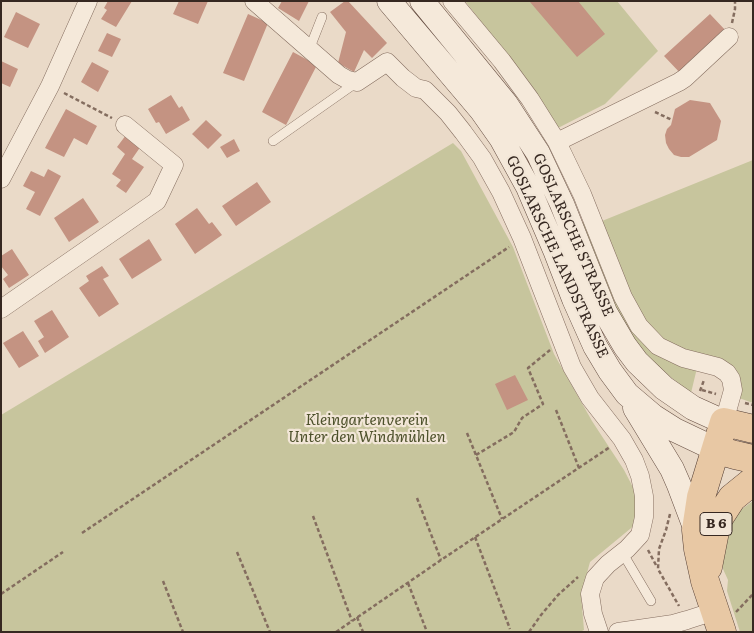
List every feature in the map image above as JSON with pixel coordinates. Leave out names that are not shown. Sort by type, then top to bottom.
[{"type":"main road","name":"GOSLARSCHE STRASSE","points":[[422,1],[506,104],[538,153],[562,204],[606,312],[625,346],[637,362],[664,388],[693,408],[724,422]]},
{"type":"main road","name":"GOSLARSCHE LANDSTRASSE","points":[[392,3],[482,111],[501,138],[528,187],[588,332],[610,371],[627,394],[653,416],[675,430],[717,450]]},
{"type":"main road","points":[[627,394],[668,460],[696,530]]},
{"type":"main road","points":[[724,422],[753,429]]},
{"type":"main road","name":"B 6","points":[[722,620],[705,581],[696,530],[701,497],[717,450],[724,422]]},
{"type":"main road","points":[[717,450],[753,459]]},
{"type":"main road","name":"B 6","points":[[705,581],[717,521],[732,498],[753,481]]},
{"type":"street","points":[[1,179],[50,86],[88,1]]},
{"type":"street","points":[[254,1],[339,75],[357,82]]},
{"type":"street","points":[[452,1],[530,98],[557,142],[582,194],[623,297],[639,326],[658,346],[683,358],[718,367],[727,373],[733,390],[724,422]]},
{"type":"street","points":[[557,142],[680,82],[729,37]]},
{"type":"street","name":"GOSLARSCHE LANDSTRASSE","points":[[357,82],[387,62],[402,78],[416,88],[425,90],[448,113],[482,158],[501,192],[522,238],[572,367],[590,398],[622,439],[634,460],[644,496],[644,517],[640,535]]},
{"type":"street","points":[[425,90],[453,76]]},
{"type":"street","points":[[1,309],[158,201],[174,165],[125,125]]},
{"type":"street","points":[[599,632],[593,614],[590,594],[595,578],[640,535]]},
{"type":"street","points":[[618,632],[687,620],[722,620]]},
{"type":"lane","points":[[310,50],[322,17]]},
{"type":"lane","points":[[273,141],[357,82]]},
{"type":"lane","points":[[622,552],[651,601]]},
{"type":"path","points":[[729,37],[735,1]]},
{"type":"path","points":[[50,86],[125,125]]},
{"type":"path","points":[[82,532],[522,238]]},
{"type":"path","points":[[476,456],[514,432],[522,418],[543,404],[528,368],[540,358]]},
{"type":"path","points":[[556,410],[579,468]]},
{"type":"path","points":[[466,433],[502,519]]},
{"type":"path","points":[[336,632],[622,439]]},
{"type":"path","points":[[417,498],[441,560]]},
{"type":"path","points":[[658,568],[659,549],[670,514]]},
{"type":"path","points":[[313,516],[352,621]]},
{"type":"path","points":[[640,535],[687,620]]},
{"type":"path","points":[[475,537],[510,629]]},
{"type":"path","points":[[1,594],[63,552]]},
{"type":"path","points":[[237,552],[270,632]]},
{"type":"path","points":[[529,632],[558,595],[597,561],[608,564]]},
{"type":"path","points":[[163,581],[182,632]]},
{"type":"path","points":[[408,583],[427,632]]},
{"type":"path","points":[[722,620],[753,594]]},
{"type":"path","points":[[357,617],[363,632]]},
{"type":"green space","points":[[465,1],[617,1],[658,51],[605,104],[556,129],[509,58]]},
{"type":"green space","name":"Kleingartenverein Unter den Windmühlen","points":[[453,143],[461,151],[513,247],[554,354],[637,495],[636,524],[590,562],[581,595],[584,630],[580,632],[1,632],[1,415]]},
{"type":"green space","points":[[753,160],[753,403],[739,398],[741,382],[738,373],[732,367],[684,351],[661,339],[645,322],[621,272],[602,221]]},
{"type":"green space","points":[[584,222],[618,303],[697,368],[691,393],[650,361],[622,324],[578,223]]},
{"type":"green space","points":[[753,501],[753,632],[740,632],[727,591],[728,580],[723,569],[723,541],[739,511]]},
{"type":"building","points":[[108,1],[132,1],[116,27],[101,19],[107,10],[104,8]]},
{"type":"building","points":[[179,1],[208,1],[198,24],[173,14]]},
{"type":"building","points":[[282,1],[309,1],[299,21],[278,8]]},
{"type":"building","points":[[345,1],[348,1],[387,43],[372,58],[364,50],[354,72],[338,63],[346,32],[330,12]]},
{"type":"building","points":[[531,1],[578,1],[605,34],[577,57]]},
{"type":"building","points":[[16,12],[40,24],[28,48],[4,37]]},
{"type":"building","points":[[248,14],[268,23],[244,81],[223,73]]},
{"type":"building","points":[[710,14],[727,32],[682,75],[664,56]]},
{"type":"building","points":[[107,33],[121,39],[112,57],[98,51]]},
{"type":"building","points":[[293,52],[317,65],[286,125],[262,112]]},
{"type":"building","points":[[1,61],[18,69],[10,87],[1,83]]},
{"type":"building","points":[[92,62],[109,71],[98,92],[81,82]]},
{"type":"building","points":[[171,95],[179,108],[182,106],[190,120],[166,134],[159,122],[156,123],[148,109]]},
{"type":"building","points":[[690,100],[710,103],[721,121],[717,140],[689,157],[681,157],[674,155],[669,149],[665,135],[671,125],[675,109]]},
{"type":"building","points":[[66,109],[97,126],[87,145],[74,138],[64,157],[45,148]]},
{"type":"building","points":[[206,120],[222,135],[208,149],[192,134]]},
{"type":"building","points":[[126,135],[141,146],[132,159],[144,167],[126,193],[116,186],[121,180],[112,174],[125,154],[117,147]]},
{"type":"building","points":[[234,139],[240,151],[227,158],[220,147]]},
{"type":"building","points":[[48,169],[61,176],[40,216],[26,209],[35,192],[23,186],[31,171],[44,177]]},
{"type":"building","points":[[257,182],[271,202],[236,226],[222,206]]},
{"type":"building","points":[[83,198],[99,222],[69,242],[54,218]]},
{"type":"building","points":[[197,208],[209,224],[212,222],[222,235],[195,254],[175,224]]},
{"type":"building","points":[[149,239],[162,260],[132,279],[119,259]]},
{"type":"building","points":[[12,249],[29,275],[9,288],[3,279],[8,275],[1,266],[1,256]]},
{"type":"building","points":[[102,266],[109,276],[103,279],[119,304],[99,317],[79,288],[89,281],[86,276]]},
{"type":"building","points":[[52,310],[69,337],[45,353],[38,341],[44,337],[34,321]]},
{"type":"building","points":[[23,331],[39,356],[19,368],[3,343]]},
{"type":"building","points":[[515,375],[528,400],[507,410],[495,384]]}]
